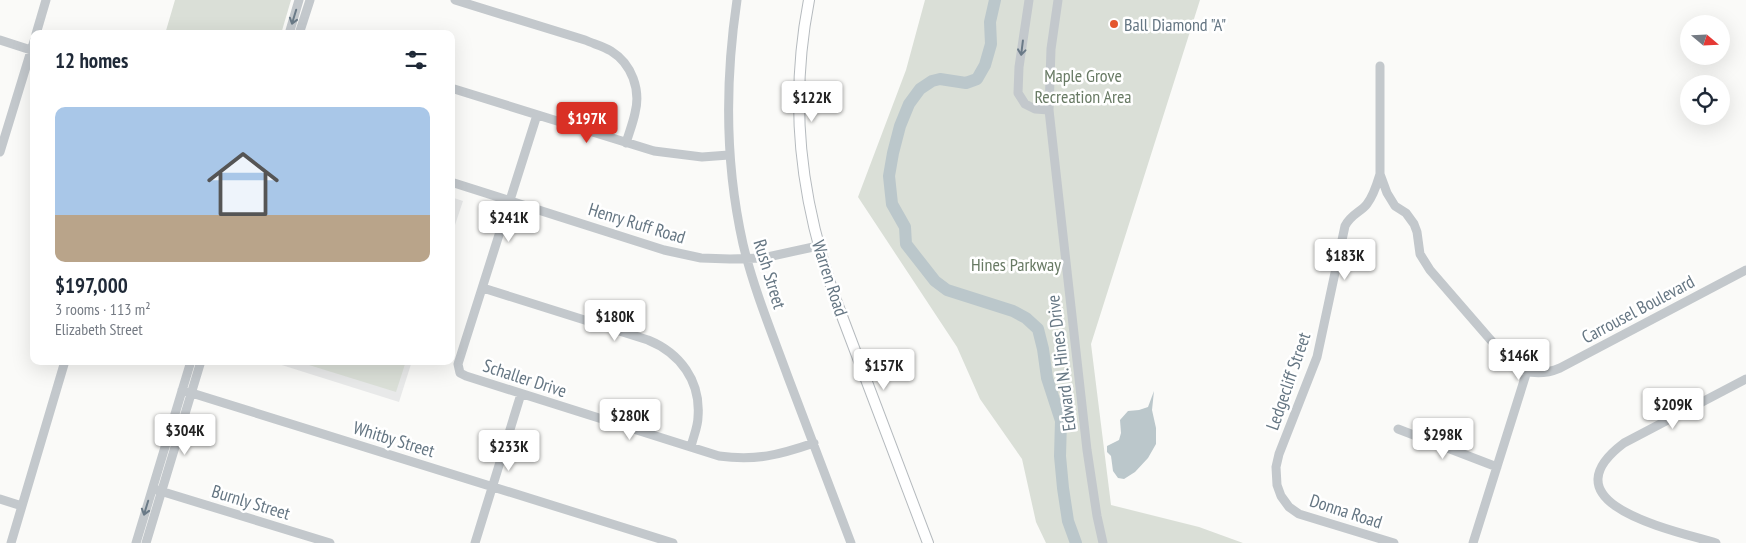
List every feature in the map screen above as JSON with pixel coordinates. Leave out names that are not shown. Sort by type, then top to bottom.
[{"type":"main road","name":"Warren Road","points":[[809,0],[800,71],[799,130],[806,196],[818,246],[837,304],[928,543]]},
{"type":"street","points":[[37,30],[46,0]]},
{"type":"street","points":[[290,30],[299,0]]},
{"type":"street","points":[[301,30],[310,0]]},
{"type":"street","points":[[455,0],[585,40],[603,47],[616,55],[628,68],[636,90],[636,113],[626,143]]},
{"type":"street","name":"Rush Street","points":[[737,0],[729,71],[729,155],[747,259],[766,318],[851,543]]},
{"type":"street","points":[[1029,0],[1018,93],[1025,104],[1035,109],[1049,110]]},
{"type":"street","name":"Edward N. Hines Drive","points":[[1058,0],[1051,49],[1049,110],[1086,440],[1097,516],[1103,543]]},
{"type":"street","points":[[0,40],[30,46]]},
{"type":"street","points":[[0,152],[30,57]]},
{"type":"street","name":"Ledgecliff Street","points":[[1289,507],[1281,496],[1277,485],[1277,459],[1317,357],[1345,226],[1352,216],[1367,205],[1375,190],[1380,174],[1380,66]]},
{"type":"street","points":[[455,89],[654,151],[702,157],[729,155]]},
{"type":"street","points":[[537,115],[482,288],[648,340],[669,351],[687,370],[697,393],[698,418],[691,447]]},
{"type":"street","points":[[1380,174],[1387,193],[1395,206],[1406,213],[1414,224],[1420,254],[1430,270],[1508,360],[1526,372],[1473,543]]},
{"type":"street","name":"Henry Ruff Road","points":[[455,183],[673,252],[712,259],[763,258],[818,246]]},
{"type":"street","name":"Carrousel Boulevard","points":[[1526,372],[1541,373],[1560,368],[1746,270]]},
{"type":"street","name":"Schaller Drive","points":[[482,288],[458,364],[459,370],[466,376],[719,456],[752,459],[779,455],[814,443]]},
{"type":"street","points":[[10,543],[64,365]]},
{"type":"street","points":[[146,543],[162,492],[187,392],[190,365]]},
{"type":"street","points":[[136,543],[152,489],[187,392],[199,365]]},
{"type":"street","points":[[1716,543],[1616,508],[1605,497],[1599,487],[1597,478],[1601,467],[1608,457],[1624,443],[1746,379]]},
{"type":"street","name":"Whitby Street","points":[[187,392],[673,543]]},
{"type":"street","points":[[475,543],[521,394]]},
{"type":"street","points":[[1398,430],[1497,467]]},
{"type":"street","name":"Burnly Street","points":[[152,489],[330,543]]},
{"type":"street","points":[[0,499],[22,506]]},
{"type":"street","name":"Donna Road","points":[[1289,507],[1305,516],[1394,543]]},
{"type":"shaded area","points":[[455,198],[463,201],[455,225]]},
{"type":"shaded area","points":[[282,365],[411,365],[399,402]]},
{"type":"shaded area","points":[[1154,391],[1152,410],[1156,428],[1156,444],[1148,458],[1135,472],[1124,479],[1118,478],[1113,471],[1111,456],[1107,452],[1107,446],[1119,440],[1121,433],[1120,420],[1128,411],[1148,407]]},
{"type":"green space","points":[[175,0],[291,0],[282,30],[166,30]]},
{"type":"green space","name":"Hines Parkway","points":[[925,0],[1200,0],[1091,344],[1111,505],[1199,527],[1243,543],[1046,543],[1036,522],[1022,459],[980,399],[957,347],[858,197],[906,70]]},
{"type":"green space","points":[[309,365],[405,365],[396,392]]},
{"type":"waterway","points":[[995,0],[990,22],[991,44],[985,65],[977,79],[966,83],[940,79],[932,81],[920,89],[909,104],[900,126],[889,176],[892,204],[905,227],[906,244],[935,281],[947,290],[1013,311],[1026,318],[1038,329],[1047,378],[1061,421],[1060,456],[1063,488],[1068,521],[1076,543]]},
{"type":"place","name":"Ball Diamond \"A\"","points":[[1114,24]]},
{"type":"park label","name":"Maple Grove Recreation Area","points":[[1083,85]]}]
